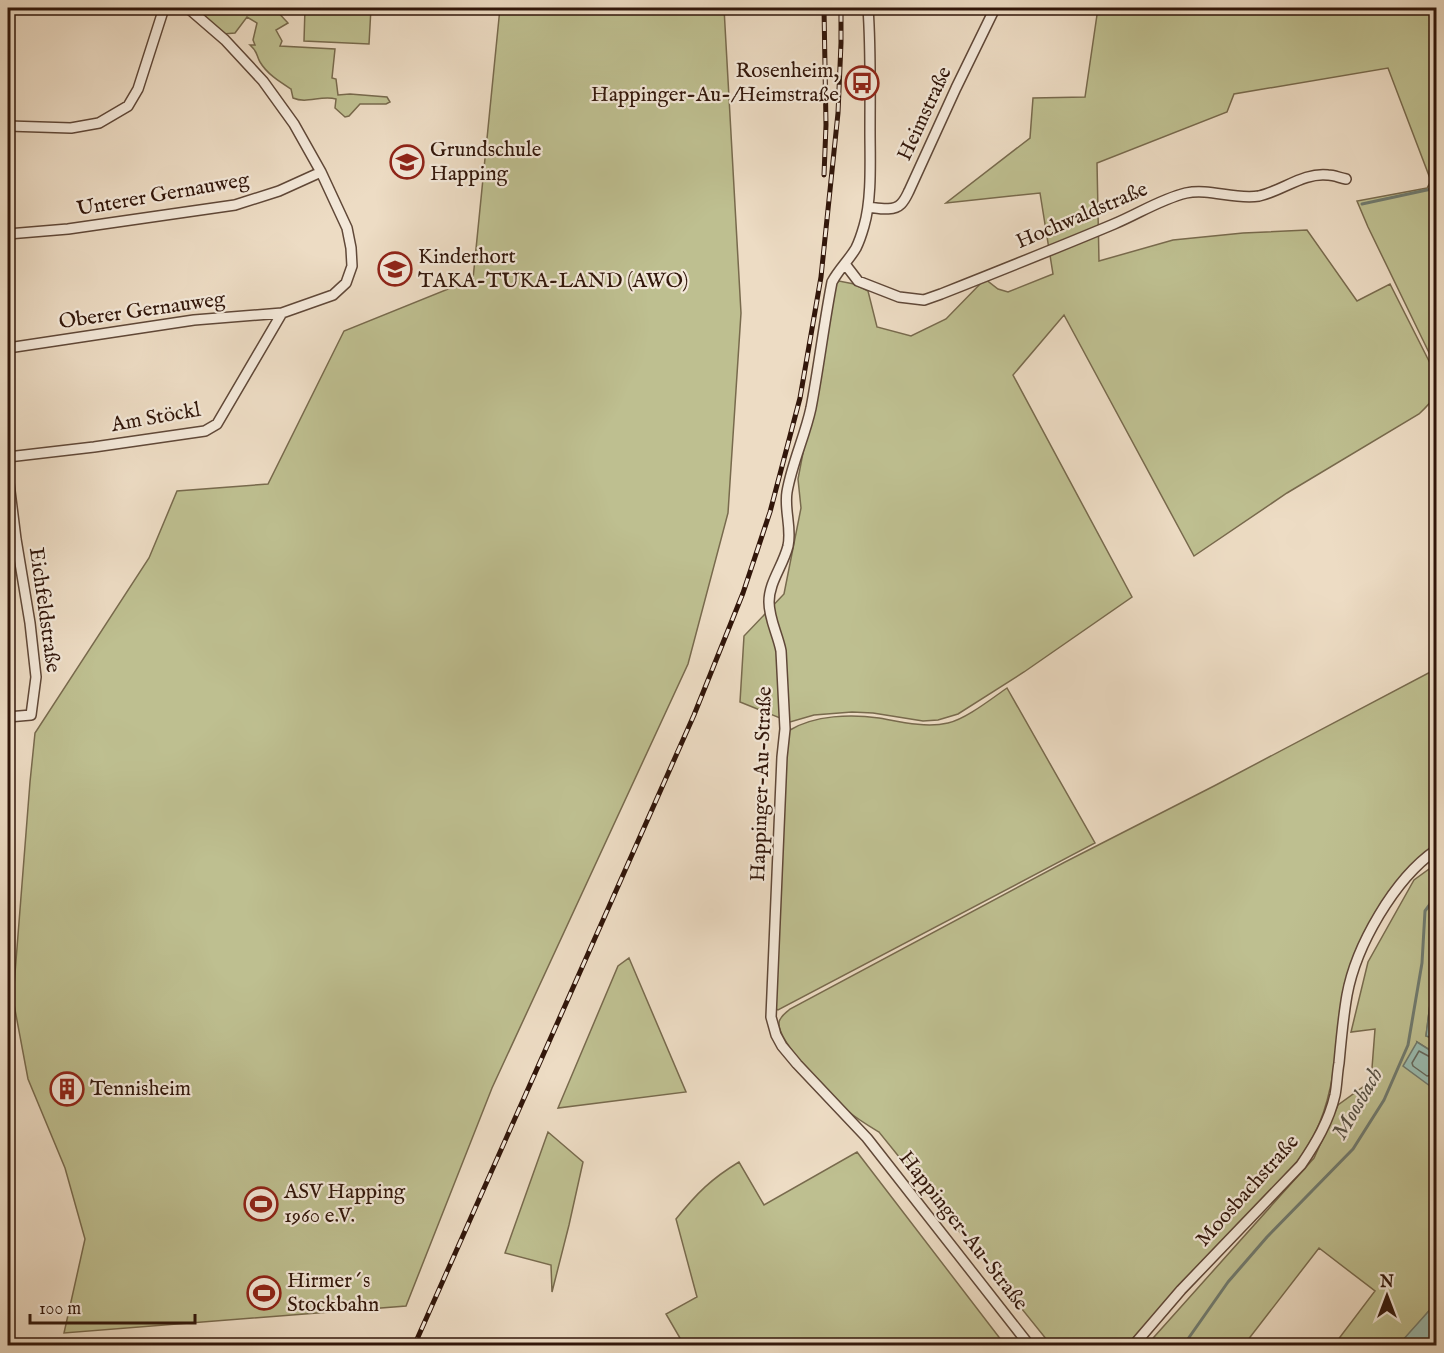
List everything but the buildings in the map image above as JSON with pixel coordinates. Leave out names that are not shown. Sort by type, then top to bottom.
[{"type":"street","points":[[8,126],[71,128],[99,123],[128,106],[138,89],[164,8]]},
{"type":"street","name":"Oberer Gernauweg","points":[[8,348],[194,320],[282,313],[333,295],[346,283],[352,266],[347,228],[321,172],[294,124],[263,81],[225,40],[188,8]]},
{"type":"street","name":"Happinger-Au-Straße","points":[[868,8],[870,32],[868,207],[856,248],[832,282],[810,409],[788,490],[786,507],[790,526],[788,547],[773,583],[769,602],[781,651],[785,729],[771,1017],[776,1035],[796,1064],[867,1138],[1030,1346]]},
{"type":"street","name":"Heimstraße","points":[[868,207],[889,209],[901,204],[995,8]]},
{"type":"street","name":"Unterer Gernauweg","points":[[8,234],[68,229],[234,205],[279,190],[321,172]]},
{"type":"street","name":"Hochwaldstraße","points":[[845,264],[858,281],[899,297],[924,300],[1117,223],[1168,199],[1188,193],[1205,192],[1245,197],[1275,191],[1310,176],[1327,174],[1346,179]]},
{"type":"street","name":"Am Stöckl","points":[[8,457],[205,432],[217,424],[282,313]]},
{"type":"street","name":"Eichfeldstraße","points":[[8,475],[36,677],[31,715],[8,717]]},
{"type":"street","points":[[8,548],[18,546]]},
{"type":"street","name":"Moosbachstraße","points":[[1133,1346],[1181,1290],[1301,1165],[1315,1145],[1330,1112],[1335,1093],[1348,992],[1362,948],[1389,901],[1418,866],[1437,850]]},
{"type":"green space","points":[[196,8],[238,8],[245,12],[256,8],[274,8],[288,23],[276,30],[282,41],[280,46],[335,49],[332,78],[336,79],[338,95],[387,97],[390,102],[360,104],[349,116],[345,117],[335,108],[336,99],[298,100],[293,98],[291,89],[266,70],[250,45],[255,45],[253,40],[257,23],[247,17],[235,33],[223,34]]},
{"type":"green space","points":[[305,8],[371,8],[369,44],[304,41]]},
{"type":"green space","points":[[500,8],[724,8],[741,313],[728,513],[688,664],[492,1088],[406,1306],[64,1333],[85,1239],[65,1168],[28,1079],[13,999],[35,733],[149,558],[177,491],[268,484],[344,331],[473,279]]},
{"type":"green space","points":[[1098,8],[1436,8],[1436,367],[1357,201],[1427,188],[1431,181],[1388,68],[1234,94],[1227,112],[1097,163],[1099,261],[1173,240],[1307,230],[1357,301],[1390,284],[1434,371],[1437,385],[1435,395],[1419,414],[1287,493],[1194,556],[1064,315],[1013,375],[1132,597],[1024,672],[958,714],[938,720],[923,721],[852,712],[814,715],[790,722],[740,702],[744,636],[784,594],[801,508],[798,479],[835,285],[839,281],[854,284],[868,291],[877,327],[911,336],[946,319],[985,279],[998,289],[1008,292],[1053,274],[1040,193],[946,203],[1030,138],[1033,98],[1085,97]]},
{"type":"green space","points":[[1436,669],[1436,846],[1386,899],[1359,946],[1348,976],[1328,1097],[1314,1135],[1296,1164],[1272,1192],[1186,1280],[1127,1345],[1051,1345],[879,1132],[848,1111],[796,1056],[781,1032],[780,1019],[790,1009],[1065,862]]},
{"type":"green space","points":[[1007,688],[1095,843],[778,1010],[776,1009],[774,1003],[787,736],[790,730],[811,721],[845,716],[879,718],[922,725],[948,723],[970,713]]},
{"type":"green space","points":[[1436,864],[1436,982],[1431,996],[1426,1036],[1436,1039],[1436,1054],[1417,1042],[1430,1086],[1436,1078],[1436,1303],[1402,1342],[1403,1345],[1334,1345],[1375,1291],[1319,1248],[1244,1345],[1146,1346],[1314,1158],[1338,1105],[1371,1081],[1375,1029],[1351,1032],[1368,962],[1414,880]]},
{"type":"green space","points":[[629,958],[686,1092],[558,1108],[618,966]]},
{"type":"green space","points":[[548,1132],[583,1162],[552,1292],[551,1265],[505,1253]]},
{"type":"green space","points":[[857,1152],[1005,1345],[684,1345],[666,1314],[697,1297],[676,1219],[691,1202],[720,1174],[739,1162],[764,1205]]},
{"type":"water","points":[[1436,982],[1436,1039],[1426,1036],[1431,996]]},
{"type":"water","points":[[1417,1042],[1436,1054],[1436,1078],[1430,1086],[1403,1066]]},
{"type":"water","points":[[1436,1303],[1436,1345],[1403,1345],[1401,1342]]},
{"type":"waterway","points":[[1362,204],[1436,188]]},
{"type":"waterway","name":"Moosbach","points":[[1183,1346],[1228,1282],[1267,1237],[1353,1149],[1384,1100],[1408,1045],[1422,963],[1425,911],[1436,896]]},
{"type":"railway","points":[[824,8],[826,125],[824,175]]},
{"type":"railway","points":[[414,1346],[694,715],[743,593],[770,512],[800,398],[821,277],[838,113],[841,8]]},
{"type":"place","name":"Rosenheim, Happinger-Au-/Heimstraße","points":[[862,83]]},
{"type":"place","name":"Grundschule Happing","points":[[407,162]]},
{"type":"place","name":"Kinderhort TAKA-TUKA-LAND (AWO)","points":[[395,269]]},
{"type":"place","name":"Tennisheim","points":[[67,1089]]},
{"type":"place","name":"ASV Happing 1960 e.V.","points":[[261,1204]]},
{"type":"place","name":"Hirmer´s Stockbahn","points":[[264,1293]]}]
